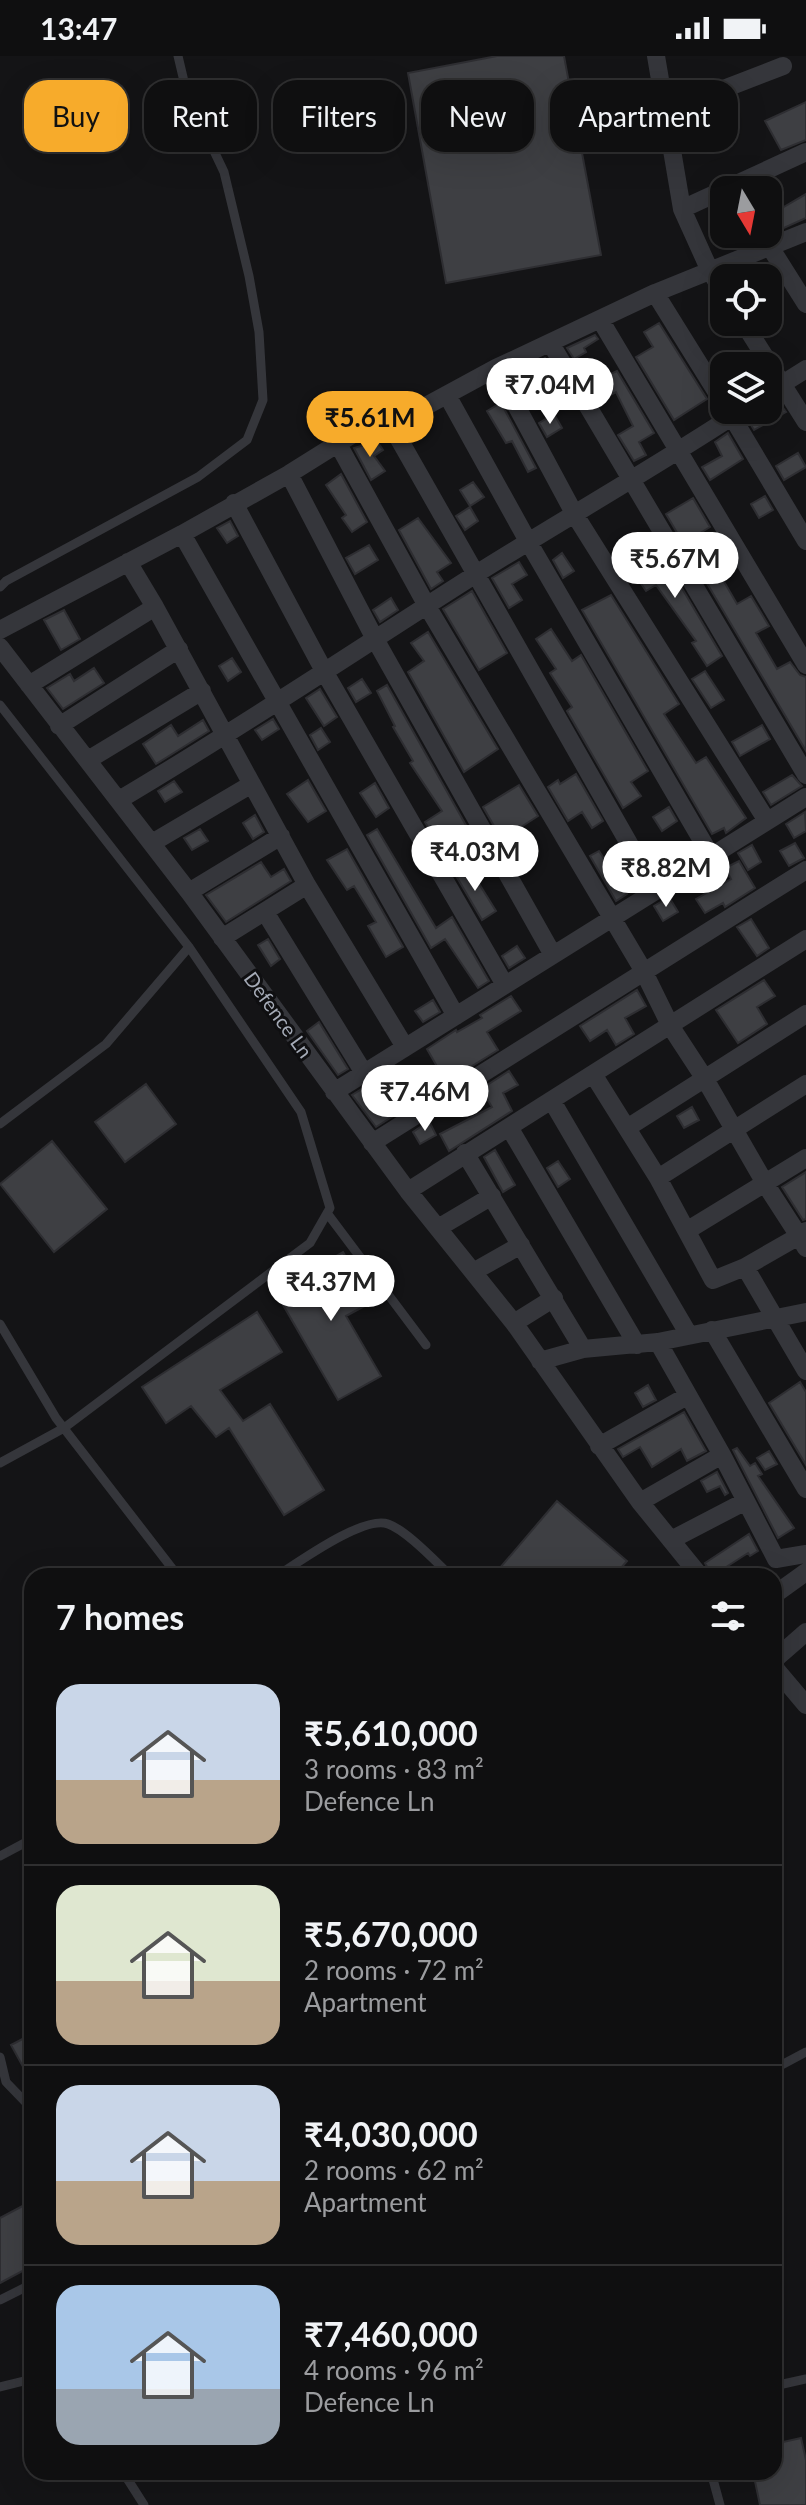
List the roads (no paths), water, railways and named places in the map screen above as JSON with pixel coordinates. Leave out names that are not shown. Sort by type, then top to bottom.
[{"type":"street","points":[[656,56],[659,80]]},
{"type":"street","points":[[738,83],[783,66]]},
{"type":"street","points":[[0,630],[182,534],[346,439],[391,425],[496,368],[655,293],[710,271],[682,209],[671,152]]},
{"type":"street","points":[[682,209],[806,152]]},
{"type":"street","points":[[782,242],[806,232]]},
{"type":"street","points":[[728,264],[768,248]]},
{"type":"street","points":[[771,248],[806,304]]},
{"type":"street","points":[[655,293],[710,377]]},
{"type":"street","points":[[601,321],[806,665]]},
{"type":"street","points":[[551,344],[806,775]]},
{"type":"street","points":[[496,368],[575,515],[767,821]]},
{"type":"street","points":[[782,384],[806,369]]},
{"type":"street","points":[[447,395],[711,856]]},
{"type":"street","points":[[782,395],[806,422]]},
{"type":"street","points":[[119,800],[226,737],[276,701],[475,574],[575,515],[712,424]]},
{"type":"street","points":[[740,424],[806,541]]},
{"type":"street","points":[[391,425],[656,891]]},
{"type":"street","points":[[346,439],[427,606],[643,970],[671,1027],[766,1185],[804,1238],[713,1280],[658,1178],[593,1074]]},
{"type":"street","points":[[289,474],[375,639],[553,955]]},
{"type":"street","points":[[234,503],[324,671],[505,985]]},
{"type":"street","points":[[182,534],[456,1016]]},
{"type":"street","points":[[128,562],[179,649],[307,885],[405,1047]]},
{"type":"street","points":[[29,685],[155,607]]},
{"type":"street","name":"Defence Ln","points":[[0,647],[189,892],[408,1191],[514,1323],[640,1502],[694,1568]]},
{"type":"street","points":[[59,726],[179,649]]},
{"type":"street","points":[[88,760],[202,691]]},
{"type":"street","points":[[152,843],[252,784]]},
{"type":"street","points":[[334,1092],[806,797]]},
{"type":"street","points":[[189,892],[281,836]]},
{"type":"street","points":[[372,1143],[806,870]]},
{"type":"street","points":[[222,938],[307,885]]},
{"type":"street","points":[[265,912],[364,1073]]},
{"type":"street","points":[[408,1191],[806,939]]},
{"type":"street","points":[[627,1128],[806,1014]]},
{"type":"street","points":[[658,1178],[806,1084]]},
{"type":"street","points":[[552,1101],[689,1335]]},
{"type":"street","points":[[509,1127],[637,1345]]},
{"type":"street","points":[[465,1153],[583,1349]]},
{"type":"street","points":[[688,1230],[806,1158]]},
{"type":"street","points":[[438,1228],[492,1196]]},
{"type":"street","points":[[473,1272],[521,1245]]},
{"type":"street","points":[[745,1267],[806,1371]]},
{"type":"street","points":[[514,1323],[554,1298]]},
{"type":"street","points":[[540,1361],[583,1349],[658,1342],[806,1312]]},
{"type":"street","points":[[712,1330],[806,1489]]},
{"type":"street","points":[[658,1342],[776,1559],[806,1554]]},
{"type":"street","points":[[599,1446],[687,1396]]},
{"type":"street","points":[[640,1502],[722,1455]]},
{"type":"street","points":[[671,1540],[746,1501]]},
{"type":"street","points":[[782,1589],[806,1572]]},
{"type":"street","points":[[782,1653],[806,1632]]},
{"type":"street","points":[[782,1676],[806,1705]]},
{"type":"lane","points":[[0,587],[198,477],[247,440],[263,400],[259,332],[224,172],[187,94],[178,56]]},
{"type":"lane","points":[[0,705],[189,947],[301,1112],[330,1208],[310,1243],[64,1428],[0,1463]]},
{"type":"lane","points":[[0,1124],[106,1044],[189,947]]},
{"type":"lane","points":[[327,1213],[426,1345]]},
{"type":"lane","points":[[0,1324],[64,1428],[172,1568]]},
{"type":"lane","points":[[289,1568],[373,1522],[389,1524],[441,1568]]},
{"type":"lane","points":[[0,1856],[24,1843]]},
{"type":"lane","points":[[782,2063],[806,2052]]},
{"type":"lane","points":[[0,2057],[6,2082],[24,2101]]},
{"type":"lane","points":[[0,2300],[24,2288]]},
{"type":"lane","points":[[782,2384],[806,2379]]},
{"type":"lane","points":[[0,2387],[24,2381]]},
{"type":"lane","points":[[128,2480],[144,2505]]},
{"type":"lane","points":[[713,2480],[720,2505]]}]
